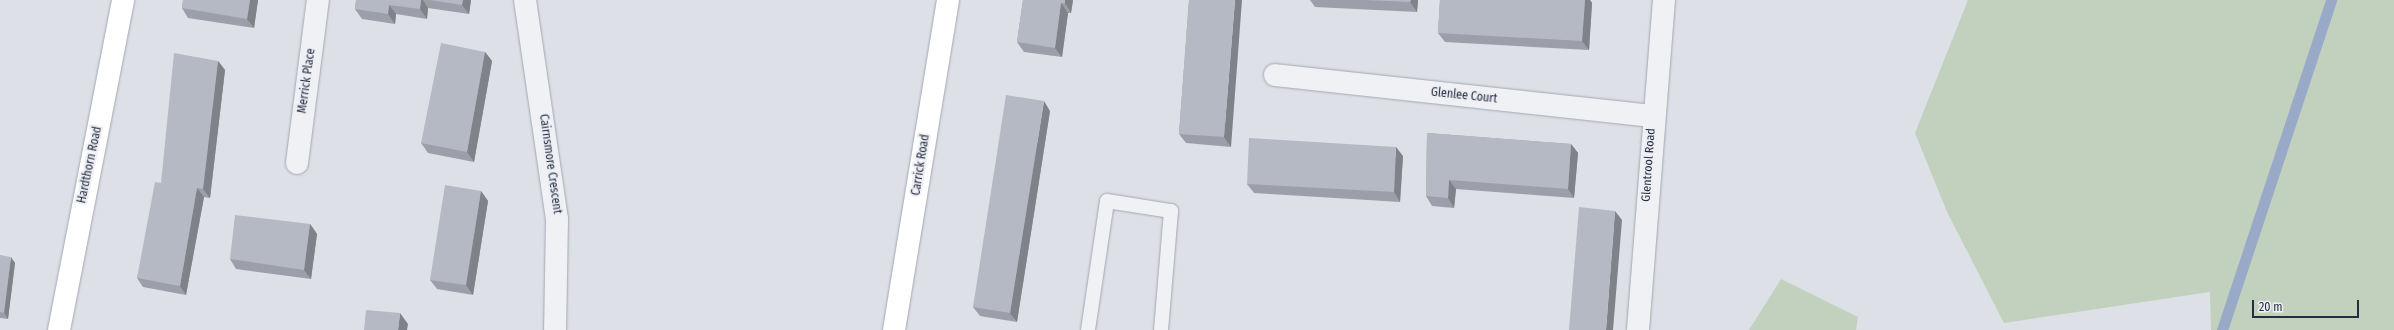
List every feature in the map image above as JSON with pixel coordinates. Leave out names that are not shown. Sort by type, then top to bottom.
[{"type":"street","name":"Hardthorn Road","points":[[59,330],[123,0]]},
{"type":"street","name":"Merrick Place","points":[[297,163],[318,0]]},
{"type":"street","name":"Cairnsmore Crescent","points":[[525,0],[558,219],[555,330]]},
{"type":"street","name":"Carrick Road","points":[[894,330],[948,0]]},
{"type":"street","name":"Glentrool Road","points":[[1638,330],[1653,116],[1664,0]]},
{"type":"street","name":"Glenlee Court","points":[[1275,75],[1653,116]]},
{"type":"lane","points":[[1088,330],[1107,201],[1171,211],[1161,330]]},
{"type":"green space","points":[[1968,0],[2394,0],[2394,330],[2211,330],[2210,292],[2004,323],[1947,212],[1915,133]]},
{"type":"green space","points":[[1781,279],[1858,317],[1856,330],[1749,330]]},
{"type":"building","points":[[183,0],[250,0],[247,19],[182,8]]},
{"type":"building","points":[[356,0],[421,0],[420,9],[389,5],[388,14],[355,9]]},
{"type":"building","points":[[430,0],[463,0],[462,5]]},
{"type":"building","points":[[1023,0],[1065,0],[1065,3],[1061,3],[1055,48],[1017,42]]},
{"type":"building","points":[[1189,0],[1235,0],[1224,137],[1179,134]]},
{"type":"building","points":[[1365,0],[1411,0],[1410,2]]},
{"type":"building","points":[[1440,0],[1585,0],[1582,41],[1438,33]]},
{"type":"building","points":[[441,43],[485,52],[467,152],[421,143]]},
{"type":"building","points":[[174,53],[218,61],[203,189],[197,188],[180,286],[137,278],[155,182],[161,183]]},
{"type":"building","points":[[1006,95],[1044,101],[1010,313],[973,307]]},
{"type":"building","points":[[1427,133],[1571,144],[1568,189],[1449,180],[1448,198],[1426,196]]},
{"type":"building","points":[[1249,138],[1396,147],[1394,192],[1247,184]]},
{"type":"building","points":[[445,185],[481,191],[466,285],[430,280]]},
{"type":"building","points":[[1579,207],[1615,211],[1606,330],[1569,330]]},
{"type":"building","points":[[235,215],[310,224],[304,270],[230,259]]},
{"type":"building","points":[[0,255],[11,257],[4,313],[0,312]]},
{"type":"building","points":[[366,310],[400,313],[398,330],[364,330]]},
{"type":"waterway","points":[[2222,330],[2331,0]]}]
